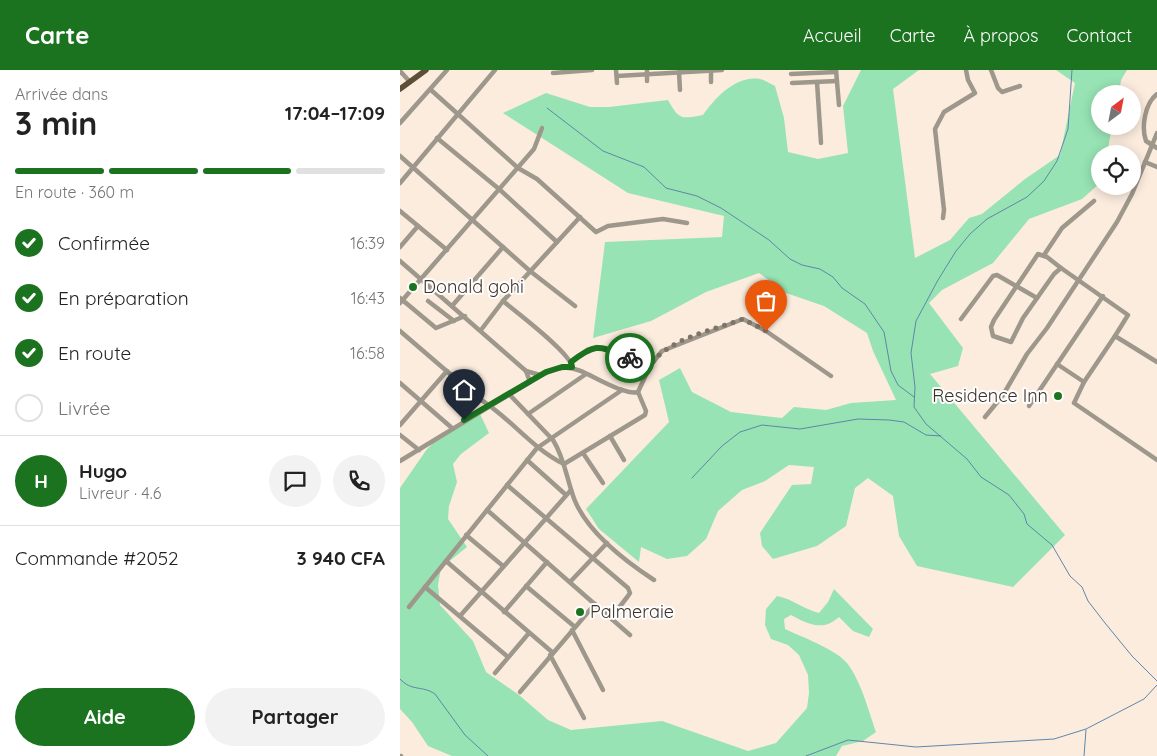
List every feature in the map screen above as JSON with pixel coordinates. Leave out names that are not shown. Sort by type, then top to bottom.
[{"type":"main road","points":[[400,89],[426,70]]},
{"type":"street","points":[[400,123],[432,90],[447,70]]},
{"type":"street","points":[[400,183],[495,70]]},
{"type":"street","points":[[585,70],[585,77]]},
{"type":"street","points":[[553,73],[592,70]]},
{"type":"street","points":[[616,70],[617,83]]},
{"type":"street","points":[[711,70],[712,82]]},
{"type":"street","points":[[616,76],[722,70]]},
{"type":"street","points":[[943,218],[944,210],[935,129],[939,118],[947,110],[975,93],[968,80],[966,70]]},
{"type":"street","points":[[991,70],[998,88],[1002,92],[1020,86]]},
{"type":"street","points":[[400,71],[410,82]]},
{"type":"street","points":[[679,71],[680,90]]},
{"type":"street","points":[[791,74],[836,71],[839,105]]},
{"type":"street","points":[[792,83],[837,81]]},
{"type":"street","points":[[817,82],[821,143]]},
{"type":"street","points":[[432,90],[518,168],[537,179],[598,232],[608,226],[654,220],[687,223]]},
{"type":"street","points":[[1157,94],[1152,100],[1144,121],[1145,139],[1157,148]]},
{"type":"street","points":[[465,316],[436,328],[401,301],[536,146],[542,128]]},
{"type":"street","points":[[985,416],[1003,395],[1027,354],[1047,328],[1129,201],[1157,133]]},
{"type":"street","points":[[437,138],[499,189],[557,242]]},
{"type":"street","points":[[400,156],[530,271],[575,306]]},
{"type":"street","points":[[1145,162],[1157,167]]},
{"type":"street","points":[[1044,255],[1062,228],[1094,201]]},
{"type":"street","points":[[400,211],[447,250]]},
{"type":"street","points":[[481,330],[503,301],[580,217]]},
{"type":"street","points":[[400,248],[418,226]]},
{"type":"street","points":[[452,306],[503,247]]},
{"type":"street","points":[[1062,268],[1054,274],[1023,318],[1011,342],[993,336],[991,327],[994,320],[1038,254],[1044,255],[1128,314],[1084,382],[1074,403],[1157,460]]},
{"type":"street","points":[[400,261],[526,371],[540,375]]},
{"type":"street","points":[[961,319],[993,276],[997,275],[1037,298]]},
{"type":"street","points":[[1029,406],[1103,296]]},
{"type":"street","points":[[428,301],[454,321]]},
{"type":"street","points":[[503,301],[555,344],[572,364],[586,374],[622,390],[633,393],[638,392]]},
{"type":"street","points":[[564,464],[645,415],[646,411],[638,392],[658,354],[673,345],[743,319],[748,320],[831,376]]},
{"type":"street","points":[[400,331],[489,404],[537,448],[564,464]]},
{"type":"street","points":[[1115,336],[1157,362]]},
{"type":"street","points":[[400,461],[489,404],[540,375],[572,364],[587,350],[597,347],[650,366]]},
{"type":"street","points":[[1057,364],[1084,382]]},
{"type":"street","points":[[400,425],[447,371]]},
{"type":"street","points":[[526,371],[530,382]]},
{"type":"street","points":[[528,414],[586,374]]},
{"type":"street","points":[[400,383],[452,428]]},
{"type":"street","points":[[409,607],[537,448],[622,390]]},
{"type":"street","points":[[509,394],[551,437],[559,448],[571,490],[585,519],[607,542],[654,580]]},
{"type":"street","points":[[400,435],[419,450]]},
{"type":"street","points":[[610,436],[624,460]]},
{"type":"street","points":[[583,453],[603,483]]},
{"type":"street","points":[[527,460],[566,495]]},
{"type":"street","points":[[507,485],[630,591],[611,618]]},
{"type":"street","points":[[460,616],[544,518],[571,490]]},
{"type":"street","points":[[487,510],[630,635]]},
{"type":"street","points":[[466,536],[503,566]]},
{"type":"street","points":[[570,582],[591,557],[607,542]]},
{"type":"street","points":[[446,561],[551,654],[584,718]]},
{"type":"street","points":[[504,612],[547,562]]},
{"type":"street","points":[[526,586],[573,628],[603,690]]},
{"type":"street","points":[[425,587],[508,657]]},
{"type":"street","points":[[520,692],[595,604]]},
{"type":"street","points":[[495,673],[529,633]]},
{"type":"green space","points":[[861,70],[919,70],[893,89],[915,258],[950,240],[969,218],[982,214],[1025,179],[1060,155],[1075,83],[1056,70],[1127,70],[1120,85],[1091,85],[1091,135],[1110,135],[1109,145],[1091,145],[1091,191],[1082,199],[1029,219],[993,263],[942,290],[929,303],[963,348],[958,366],[930,374],[1065,535],[1013,587],[917,566],[899,536],[893,496],[868,478],[855,488],[846,526],[817,546],[773,559],[762,546],[760,533],[792,485],[811,484],[814,467],[789,465],[765,481],[742,490],[718,511],[706,539],[687,556],[667,559],[641,547],[639,562],[599,529],[586,509],[669,422],[659,380],[680,368],[692,392],[731,412],[782,418],[794,407],[826,410],[851,403],[896,400],[873,351],[867,333],[824,306],[786,293],[759,273],[706,292],[651,321],[593,338],[605,242],[722,237],[724,216],[628,193],[503,113],[546,93],[590,107],[609,107],[668,100],[678,115],[690,117],[703,115],[720,95],[735,84],[751,79],[760,79],[775,86],[784,118],[788,152],[818,159],[848,153],[843,106]]},
{"type":"green space","points":[[480,414],[489,433],[461,454],[453,464],[457,482],[449,506],[448,519],[467,547],[441,568],[438,585],[440,605],[473,641],[486,672],[519,695],[548,720],[571,730],[662,721],[748,751],[776,743],[807,708],[809,693],[808,675],[799,655],[788,645],[771,639],[765,625],[766,609],[777,596],[819,613],[828,602],[834,589],[873,629],[869,637],[853,631],[839,617],[827,624],[815,625],[791,615],[784,619],[785,629],[827,648],[847,663],[860,687],[876,732],[863,741],[842,746],[836,756],[452,756],[428,746],[412,722],[400,709],[400,488],[427,449],[437,439]]},
{"type":"waterway","points":[[1072,70],[1068,129],[1057,161],[1044,181],[1027,197],[987,219],[970,234],[956,251],[916,321],[911,353],[915,387],[914,407],[926,424],[967,459],[981,477],[1009,495],[1024,514],[1027,524],[1052,545],[1070,576],[1082,587],[1088,601],[1105,623],[1132,656],[1157,681]]},
{"type":"waterway","points":[[547,108],[603,151],[644,167],[666,188],[697,196],[721,208],[769,240],[790,259],[802,265],[820,269],[833,277],[842,288],[865,304],[884,332],[891,371],[898,385],[914,397]]},
{"type":"waterway","points":[[692,478],[722,446],[740,432],[762,425],[800,429],[858,419],[889,420],[904,422],[926,435],[941,436]]},
{"type":"waterway","points":[[400,679],[409,686],[435,694],[465,735],[488,756]]},
{"type":"waterway","points":[[806,756],[848,740],[916,747],[1054,739],[1086,729],[1144,699],[1157,685]]},
{"type":"waterway","points":[[1084,756],[1086,730]]},
{"type":"way so far","points":[[630,358],[650,366],[658,354],[673,345],[743,319],[766,331]]},
{"type":"place","name":"Donald gohi","points":[[413,287]]},
{"type":"place","name":"Residence Inn","points":[[1058,396]]},
{"type":"place","name":"Palmeraie","points":[[580,612]]},
{"type":"route","points":[[464,420],[546,372],[562,367],[572,367],[571,362],[591,348],[603,348],[630,358]]}]
